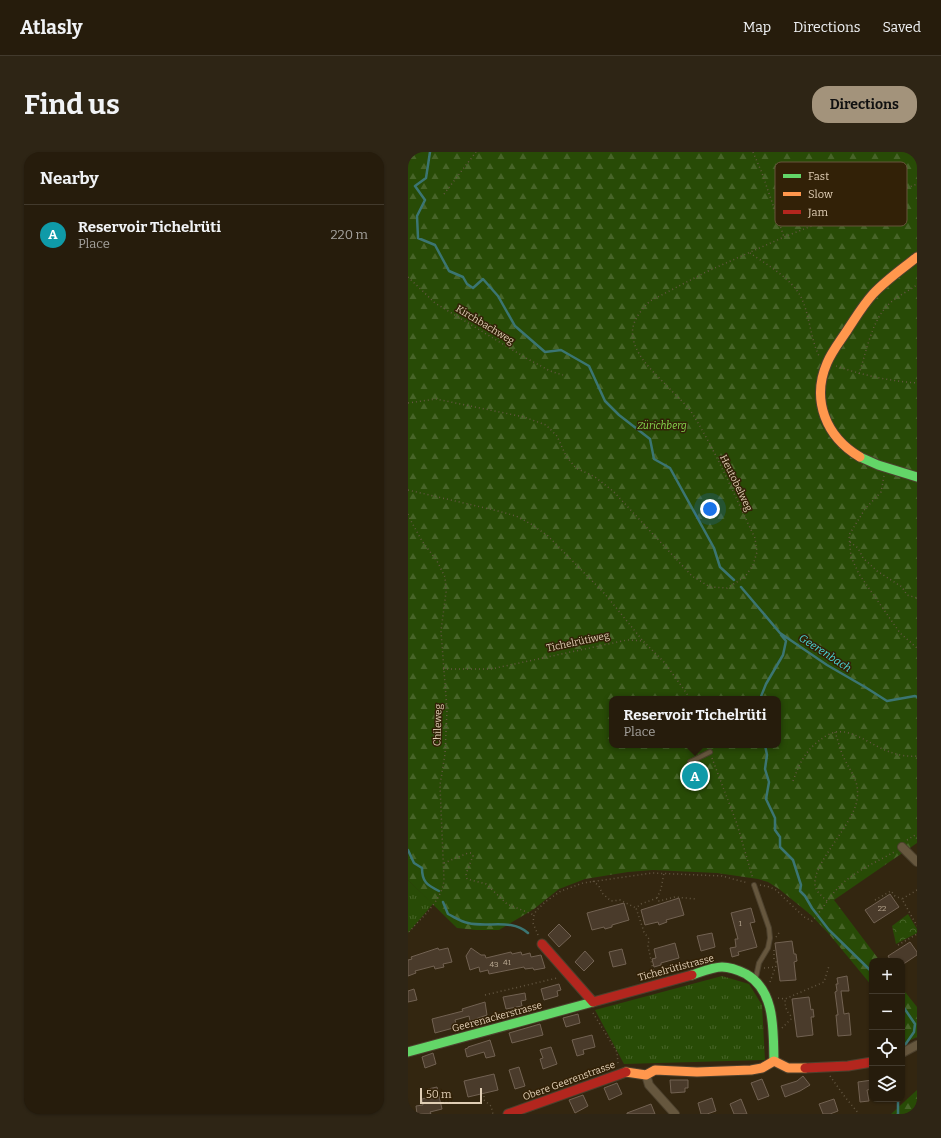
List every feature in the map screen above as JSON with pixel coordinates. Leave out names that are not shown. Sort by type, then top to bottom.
[{"type":"street","points":[[917,257],[893,276],[867,301],[835,347],[827,363],[822,385],[821,400],[825,418],[832,432],[842,444],[856,454],[884,467],[917,477]]},
{"type":"street","points":[[902,847],[917,862]]},
{"type":"street","points":[[542,944],[569,975],[590,1003]]},
{"type":"street","name":"Tichelrütistrasse","points":[[590,1003],[721,967],[739,970],[755,980],[769,998],[771,1008],[774,1061]]},
{"type":"street","name":"Geerenackerstrasse","points":[[408,1052],[590,1003]]},
{"type":"street","points":[[905,1051],[917,1044]]},
{"type":"street","points":[[774,1061],[788,1068],[848,1066],[869,1062]]},
{"type":"street","name":"Obere Geerenstrasse","points":[[508,1114],[523,1112],[626,1072],[646,1075],[655,1070],[697,1072],[751,1070],[762,1068],[774,1061]]},
{"type":"street","points":[[646,1075],[649,1085],[675,1114]]},
{"type":"lane","points":[[690,762],[710,752]]},
{"type":"lane","points":[[754,885],[769,928],[770,938],[768,948],[760,963],[755,980]]},
{"type":"path","points":[[444,194],[476,152]]},
{"type":"path","points":[[753,152],[762,172],[775,210]]},
{"type":"path","name":"Heutobelweg","points":[[907,188],[917,184]]},
{"type":"path","points":[[780,226],[784,237]]},
{"type":"path","name":"Heutobelweg","points":[[408,403],[436,399],[524,417],[546,425],[557,436],[566,456],[576,468],[595,477],[613,491],[692,576],[710,587],[727,588],[746,577],[753,565],[757,552],[755,538],[716,458],[691,412],[642,360],[632,337],[635,321],[643,308],[650,301],[706,272],[812,226]]},
{"type":"path","points":[[750,253],[792,286],[800,296],[814,345],[820,358],[827,363],[859,374],[917,383]]},
{"type":"path","name":"Kirchbachweg","points":[[408,277],[435,303],[526,358],[562,375]]},
{"type":"path","points":[[859,374],[874,329],[880,316],[888,304],[917,285]]},
{"type":"path","points":[[884,467],[884,481],[881,492],[865,509],[850,535],[851,557],[859,574],[900,632],[917,648]]},
{"type":"path","points":[[408,490],[516,516],[548,536],[605,594],[643,641],[665,663],[688,696]]},
{"type":"path","name":"Chileweg","points":[[408,514],[411,522],[436,561],[444,577],[446,592],[441,630],[447,710],[440,785],[444,863],[443,888],[441,895],[408,933]]},
{"type":"path","points":[[850,542],[858,548],[863,558],[876,571],[902,587],[907,595],[917,598]]},
{"type":"path","name":"Tichelrütiweg","points":[[444,669],[491,669],[627,640],[643,641]]},
{"type":"path","points":[[793,780],[801,760],[806,753],[814,744],[826,735],[835,732],[845,732],[889,752],[909,757],[917,756]]},
{"type":"path","points":[[828,901],[818,893],[815,885],[815,878],[819,867],[849,820],[857,800],[854,775],[844,758],[835,732]]},
{"type":"path","points":[[710,752],[737,824],[754,885]]},
{"type":"path","points":[[542,944],[533,923],[534,915],[545,902],[561,892],[583,883],[640,874],[664,873],[722,876],[754,885],[763,885],[776,890],[804,917],[812,921],[822,910],[832,894],[846,880],[902,847],[908,838],[917,834]]},
{"type":"path","points":[[444,863],[468,853],[472,853],[473,856],[466,874],[467,879],[486,884],[507,904],[534,915]]},
{"type":"path","points":[[636,908],[641,904],[657,898],[661,889],[664,873]]},
{"type":"path","points":[[593,881],[599,886],[602,893],[611,901],[620,900],[636,908],[644,932],[649,939],[648,946],[657,984]]},
{"type":"path","points":[[902,900],[917,890]]},
{"type":"path","points":[[875,900],[891,891],[895,896],[902,900],[917,926]]},
{"type":"path","points":[[657,898],[659,901],[675,897],[696,899]]},
{"type":"path","points":[[898,945],[917,934]]},
{"type":"path","points":[[780,963],[778,963],[770,980],[769,998],[785,999],[824,982],[830,966]]},
{"type":"path","points":[[762,968],[776,967]]},
{"type":"path","points":[[485,995],[569,975]]},
{"type":"path","points":[[772,1029],[782,1028],[791,1019],[791,1016],[787,1012],[785,1006],[785,999]]},
{"type":"path","points":[[590,1003],[617,1052],[619,1074]]},
{"type":"path","points":[[824,1067],[859,1114]]},
{"type":"path","points":[[484,1096],[484,1100],[491,1106],[493,1114]]},
{"type":"green space","name":"Zürichberg","points":[[408,152],[917,152],[917,843],[834,900],[878,958],[869,958],[869,982],[829,934],[811,915],[779,889],[768,882],[758,879],[717,873],[653,870],[628,872],[585,879],[559,889],[534,909],[499,930],[457,928],[408,880]]},
{"type":"green space","points":[[408,880],[433,904],[408,933]]},
{"type":"green space","points":[[908,914],[917,929],[917,933],[896,944],[892,926]]},
{"type":"green space","points":[[722,976],[749,984],[762,1005],[765,1060],[624,1064],[595,1010]]},
{"type":"green space","points":[[905,992],[917,1007],[917,1037],[905,1043]]},
{"type":"green space","points":[[917,1090],[917,1114],[891,1114],[905,1102]]},
{"type":"building","points":[[701,763],[705,787],[690,789],[686,766]]},
{"type":"building","points":[[890,894],[899,907],[874,923],[865,910]]},
{"type":"building","points":[[679,898],[684,915],[666,920],[667,922],[659,925],[658,922],[645,925],[641,910]]},
{"type":"building","points":[[624,903],[629,920],[612,925],[612,927],[605,929],[604,927],[592,930],[587,913]]},
{"type":"building","points":[[751,908],[755,922],[750,923],[757,947],[738,952],[739,955],[732,957],[730,948],[736,947],[735,939],[738,939],[731,913]]},
{"type":"building","points":[[559,924],[571,936],[559,947],[548,935]]},
{"type":"building","points":[[712,933],[715,947],[701,951],[697,936]]},
{"type":"building","points":[[792,941],[794,954],[796,954],[797,961],[794,962],[796,980],[780,981],[775,943]]},
{"type":"building","points":[[910,942],[917,952],[917,955],[905,963],[905,958],[889,958],[888,956]]},
{"type":"building","points":[[675,943],[679,958],[661,963],[661,965],[654,967],[652,959],[656,958],[654,949]]},
{"type":"building","points":[[438,948],[439,950],[448,948],[452,962],[443,964],[444,967],[435,969],[434,966],[415,971],[416,973],[408,976],[408,960],[412,959],[411,957]]},
{"type":"building","points":[[471,948],[481,955],[485,955],[486,958],[511,952],[512,954],[521,952],[522,955],[530,953],[531,957],[541,955],[545,968],[534,970],[533,968],[525,969],[524,967],[489,974],[488,970],[480,972],[479,967],[470,970],[466,956]]},
{"type":"building","points":[[622,949],[626,964],[613,967],[609,952]]},
{"type":"building","points":[[585,951],[594,961],[584,971],[575,962]]},
{"type":"building","points":[[847,976],[849,991],[841,991],[844,1014],[849,1013],[851,1035],[838,1036],[836,1015],[838,1015],[835,992],[837,991],[836,984],[838,984],[837,978]]},
{"type":"building","points":[[559,984],[561,990],[557,991],[558,996],[544,1000],[541,989]]},
{"type":"building","points":[[414,989],[417,1000],[408,1002],[408,991]]},
{"type":"building","points":[[525,993],[526,1000],[521,1001],[522,1006],[506,1009],[503,997]]},
{"type":"building","points":[[809,997],[811,1010],[813,1009],[814,1017],[811,1017],[813,1035],[797,1037],[792,999]]},
{"type":"building","points":[[485,1002],[487,1015],[470,1021],[469,1016],[455,1020],[457,1027],[435,1033],[432,1019],[463,1011],[462,1009]]},
{"type":"building","points":[[578,1014],[580,1023],[566,1027],[563,1018]]},
{"type":"building","points":[[540,1024],[543,1035],[512,1043],[509,1033]]},
{"type":"building","points":[[592,1035],[595,1047],[583,1050],[584,1054],[577,1056],[572,1040]]},
{"type":"building","points":[[490,1040],[495,1056],[486,1058],[484,1052],[467,1057],[465,1049]]},
{"type":"building","points":[[551,1047],[557,1064],[543,1069],[540,1059],[543,1058],[540,1050]]},
{"type":"building","points":[[433,1053],[436,1064],[425,1068],[422,1057]]},
{"type":"building","points":[[519,1067],[525,1086],[515,1089],[509,1070]]},
{"type":"building","points":[[494,1074],[498,1090],[468,1097],[464,1081]]},
{"type":"building","points":[[803,1076],[810,1085],[785,1097],[781,1086],[797,1081]]},
{"type":"building","points":[[762,1079],[769,1096],[758,1100],[751,1083]]},
{"type":"building","points":[[670,1080],[688,1080],[688,1088],[685,1088],[685,1092],[671,1093]]},
{"type":"building","points":[[869,1080],[869,1090],[867,1090],[869,1101],[860,1102],[858,1082]]},
{"type":"building","points":[[617,1083],[622,1094],[609,1100],[604,1088]]},
{"type":"building","points":[[437,1087],[442,1109],[430,1112],[431,1114],[417,1114],[416,1106],[423,1105],[422,1099],[430,1097],[428,1089]]},
{"type":"building","points":[[583,1095],[588,1106],[575,1113],[569,1100]]},
{"type":"building","points":[[712,1098],[716,1111],[701,1114],[698,1103]]},
{"type":"building","points":[[741,1099],[747,1114],[734,1114],[730,1104]]},
{"type":"building","points":[[834,1099],[838,1111],[830,1114],[823,1114],[819,1104]]},
{"type":"building","points":[[651,1104],[655,1114],[627,1114],[627,1113]]},
{"type":"waterway","name":"Geerenbach","points":[[430,152],[426,178],[415,186],[425,200],[417,216],[418,238],[435,245],[449,271],[463,277],[467,284],[473,288],[483,279],[498,296],[515,326],[545,352],[561,350],[589,366],[605,401],[619,415],[650,439],[654,459],[670,468],[714,548],[720,567],[734,580]]},
{"type":"waterway","name":"Geerenbach","points":[[741,587],[780,633],[827,665],[887,701],[915,696],[917,697]]},
{"type":"waterway","points":[[761,696],[766,684],[783,655],[786,641],[781,635]]},
{"type":"waterway","points":[[766,748],[767,755],[765,769],[769,782],[766,799],[775,818],[775,830],[780,837],[780,847],[793,860],[801,885],[800,891],[829,930],[869,969]]},
{"type":"waterway","points":[[408,850],[414,863],[422,868],[424,880],[431,887],[439,891]]},
{"type":"waterway","points":[[443,902],[448,914],[463,922],[483,925],[499,924],[514,926],[521,928],[528,933]]},
{"type":"waterway","points":[[905,1009],[915,1024],[914,1032],[905,1045]]},
{"type":"waterway","points":[[898,1102],[898,1114]]},
{"type":"traffic: fast","points":[[860,457],[878,465],[917,477]]},
{"type":"traffic: fast","points":[[692,975],[718,967],[725,967],[746,974],[756,981],[768,1001],[771,1013],[773,1025],[774,1061]]},
{"type":"traffic: fast","points":[[408,1052],[593,1002]]},
{"type":"traffic: slow","points":[[860,457],[848,449],[830,428],[821,404],[822,377],[831,354],[866,302],[883,284],[917,257]]},
{"type":"traffic: slow","points":[[626,1072],[646,1075],[655,1070],[697,1072],[751,1070],[762,1068],[774,1061],[788,1068],[805,1068]]},
{"type":"traffic: jam","points":[[542,944],[593,1002],[692,975]]},
{"type":"traffic: jam","points":[[805,1068],[848,1066],[869,1062]]},
{"type":"traffic: jam","points":[[508,1114],[626,1072]]},
{"type":"place","name":"Reservoir Tichelrüti","points":[[695,776]]}]
